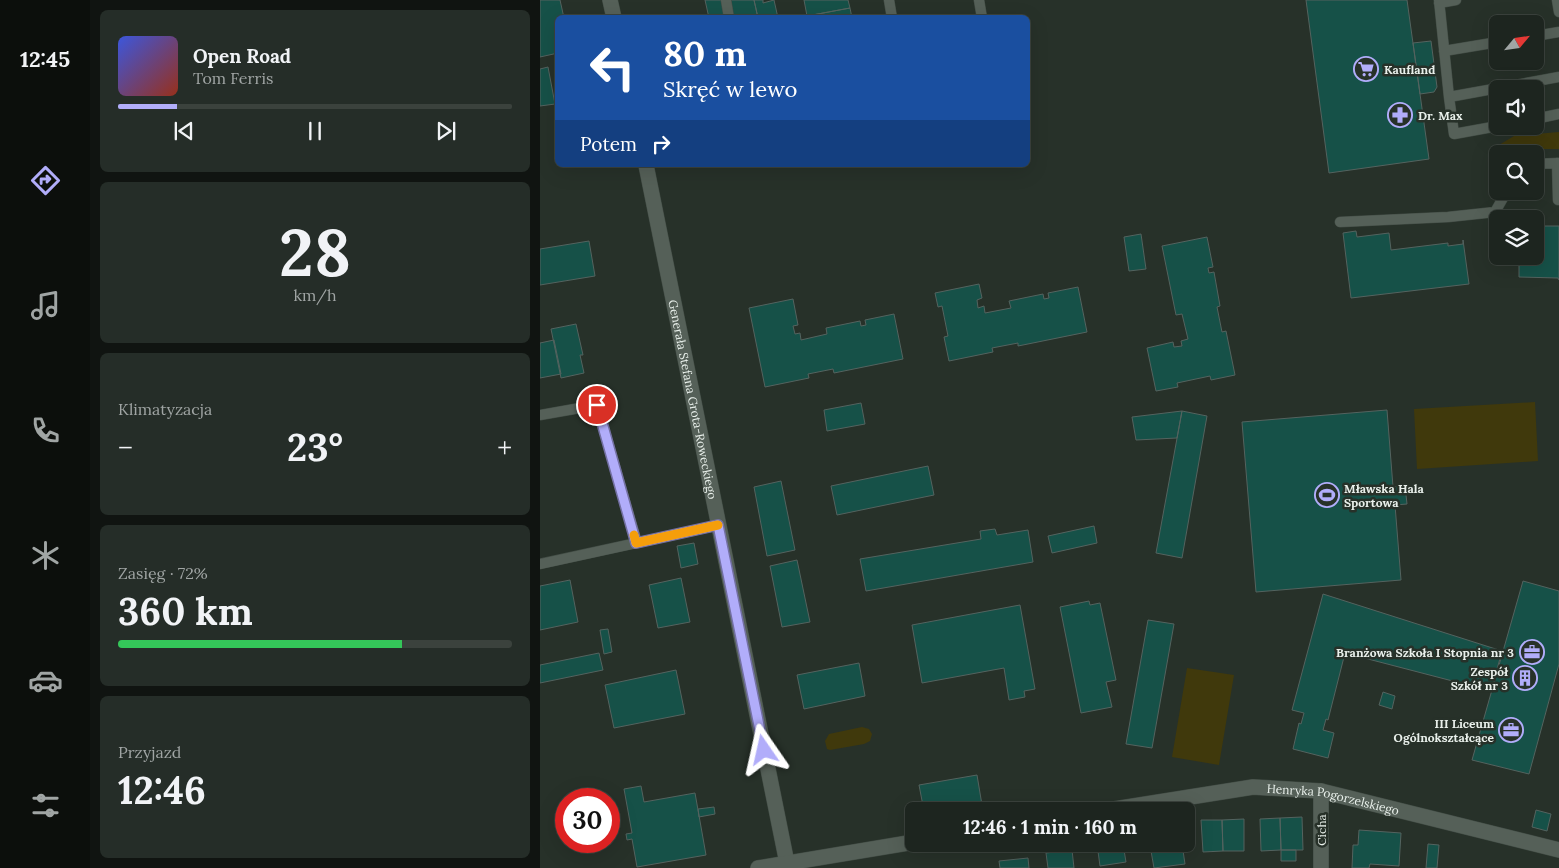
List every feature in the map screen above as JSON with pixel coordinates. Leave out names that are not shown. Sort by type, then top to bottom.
[{"type":"street","points":[[610,0],[613,15]]},
{"type":"street","name":"Generała Stefana Grota-Roweckiego","points":[[646,167],[787,865]]},
{"type":"street","name":"Henryka Pogorzelskiego","points":[[1159,802],[1254,787],[1321,791],[1559,850]]},
{"type":"street","name":"Cicha","points":[[1321,791],[1321,868]]},
{"type":"street","points":[[758,868],[787,865],[905,844]]},
{"type":"lane","points":[[726,0],[728,15]]},
{"type":"lane","points":[[888,0],[891,15]]},
{"type":"lane","points":[[979,0],[982,15]]},
{"type":"lane","points":[[1456,0],[1439,1],[1448,97],[1454,134],[1489,128]]},
{"type":"lane","points":[[1558,0],[1559,12]]},
{"type":"lane","points":[[1544,34],[1559,32]]},
{"type":"lane","points":[[1444,51],[1489,44]]},
{"type":"lane","points":[[1448,97],[1559,77]]},
{"type":"lane","points":[[1544,117],[1559,114]]},
{"type":"lane","points":[[1544,164],[1558,163],[1559,200]]},
{"type":"lane","points":[[1340,222],[1448,217],[1495,212],[1502,200]]},
{"type":"lane","points":[[540,415],[597,405],[636,543]]},
{"type":"lane","points":[[540,564],[718,525]]},
{"type":"shaded area","points":[[1559,132],[1559,149],[1544,149],[1544,145],[1499,145],[1514,136],[1544,135],[1544,133]]},
{"type":"shaded area","points":[[1535,402],[1538,461],[1417,469],[1414,409]]},
{"type":"shaded area","points":[[1187,668],[1234,675],[1219,765],[1172,757]]},
{"type":"shaded area","points":[[862,727],[869,729],[872,734],[870,741],[864,744],[827,749],[825,741],[829,734]]},
{"type":"building","points":[[540,0],[560,0],[563,15],[555,15],[555,54],[540,57]]},
{"type":"building","points":[[705,0],[754,0],[757,15],[708,15]]},
{"type":"building","points":[[754,0],[763,0],[763,3],[774,0],[777,15],[757,15]]},
{"type":"building","points":[[804,0],[848,0],[850,8],[807,15]]},
{"type":"building","name":"Kaufland","points":[[1306,0],[1407,0],[1429,159],[1329,173]]},
{"type":"building","points":[[850,8],[851,15],[812,15]]},
{"type":"building","points":[[1431,41],[1437,87],[1434,92],[1420,94],[1413,43]]},
{"type":"building","points":[[548,67],[555,104],[540,106],[540,69]]},
{"type":"building","points":[[1544,226],[1559,226],[1559,280],[1558,278],[1519,277],[1519,265],[1544,265]]},
{"type":"building","points":[[1356,231],[1357,237],[1389,233],[1391,250],[1448,243],[1448,246],[1463,244],[1463,240],[1469,284],[1351,298],[1343,233]]},
{"type":"building","points":[[1141,234],[1146,269],[1129,271],[1124,237]]},
{"type":"building","points":[[1207,237],[1213,267],[1208,268],[1209,273],[1214,272],[1220,306],[1217,307],[1222,332],[1226,331],[1235,375],[1211,380],[1210,376],[1177,383],[1178,387],[1156,391],[1147,348],[1173,342],[1174,347],[1182,346],[1181,341],[1188,339],[1182,314],[1176,315],[1162,246]]},
{"type":"building","points":[[589,241],[595,276],[540,285],[540,249]]},
{"type":"building","points":[[979,284],[982,298],[977,300],[978,308],[984,306],[985,313],[1011,308],[1009,301],[1043,294],[1044,299],[1049,298],[1048,293],[1078,287],[1087,332],[1018,346],[1018,343],[992,348],[993,352],[949,361],[944,337],[948,336],[942,306],[938,307],[935,293]]},
{"type":"building","points":[[793,299],[798,325],[793,326],[795,334],[800,333],[801,340],[827,334],[826,328],[860,321],[861,326],[866,325],[865,320],[894,314],[903,359],[834,373],[833,369],[808,374],[809,378],[765,387],[749,308]]},
{"type":"building","points":[[576,324],[583,355],[580,355],[584,373],[561,378],[551,329]]},
{"type":"building","points":[[554,340],[561,374],[540,378],[540,343]]},
{"type":"building","points":[[861,403],[865,424],[827,431],[824,410]]},
{"type":"building","name":"Mławska Hala Sportowa","points":[[1387,410],[1393,487],[1405,486],[1407,504],[1395,505],[1401,580],[1256,592],[1242,422]]},
{"type":"building","points":[[1182,411],[1177,438],[1136,440],[1132,417]]},
{"type":"building","points":[[1182,411],[1207,416],[1182,558],[1156,553]]},
{"type":"building","points":[[928,466],[934,495],[837,515],[831,486]]},
{"type":"building","points":[[781,481],[795,550],[767,556],[754,487]]},
{"type":"building","points":[[1094,526],[1097,543],[1052,553],[1048,536]]},
{"type":"building","points":[[995,529],[997,535],[1028,530],[1033,562],[866,591],[860,559],[981,539],[980,531]]},
{"type":"building","points":[[694,543],[698,564],[681,568],[677,546]]},
{"type":"building","points":[[797,560],[810,622],[782,627],[770,566]]},
{"type":"building","points":[[681,578],[690,622],[658,628],[649,585]]},
{"type":"building","points":[[570,580],[578,622],[540,630],[540,586]]},
{"type":"building","name":"Zespół Szkół nr 3","points":[[1523,581],[1559,591],[1559,664],[1529,774],[1472,760]]},
{"type":"building","points":[[1323,594],[1502,651],[1491,691],[1345,653],[1328,720],[1326,719],[1323,730],[1334,733],[1328,758],[1293,749],[1299,723],[1301,724],[1304,713],[1292,710]]},
{"type":"building","points":[[1089,601],[1090,605],[1100,603],[1116,680],[1106,682],[1112,707],[1081,713],[1060,607]]},
{"type":"building","points":[[1020,605],[1035,689],[1024,691],[1025,697],[1009,700],[1004,668],[922,683],[912,625]]},
{"type":"building","points":[[1148,620],[1174,624],[1152,748],[1126,744]]},
{"type":"building","points":[[608,629],[612,652],[604,654],[600,630]]},
{"type":"building","points":[[599,653],[603,670],[540,683],[540,665]]},
{"type":"building","points":[[859,663],[865,696],[804,709],[797,675]]},
{"type":"building","points":[[676,670],[685,714],[614,728],[605,685]]},
{"type":"building","points":[[1383,692],[1395,696],[1392,709],[1379,705]]},
{"type":"building","points":[[977,775],[982,802],[922,802],[919,785]]},
{"type":"building","points":[[641,786],[644,802],[695,793],[706,855],[637,867],[632,839],[627,840],[626,834],[632,833],[624,789]]},
{"type":"building","points":[[714,807],[715,814],[699,817],[698,809]]},
{"type":"building","points":[[1536,810],[1551,814],[1547,831],[1532,827]]},
{"type":"building","points":[[1302,817],[1303,850],[1281,850],[1280,818]]},
{"type":"building","points":[[1280,818],[1281,850],[1261,851],[1260,819]]},
{"type":"building","points":[[1244,819],[1244,851],[1223,851],[1222,820]]},
{"type":"building","points":[[1201,820],[1222,820],[1223,851],[1203,852]]},
{"type":"building","points":[[1359,830],[1401,833],[1399,866],[1370,864],[1369,868],[1352,868],[1353,845],[1358,845]]},
{"type":"building","points":[[1428,844],[1439,845],[1437,868],[1426,868]]},
{"type":"building","points":[[1281,850],[1296,850],[1296,861],[1281,861]]},
{"type":"building","points":[[1072,852],[1074,868],[1048,868],[1046,853]]},
{"type":"building","points":[[1098,852],[1124,852],[1126,862],[1100,866]]},
{"type":"building","points":[[1151,852],[1183,852],[1185,864],[1154,868]]},
{"type":"building","points":[[1028,858],[1029,868],[1000,868],[999,861]]},
{"type":"slow traffic","points":[[634,535],[636,543],[718,525]]},
{"type":"place","name":"Kaufland","points":[[1366,69]]},
{"type":"place","name":"Dr. Max","points":[[1400,115]]},
{"type":"place","name":"Mławska Hala Sportowa","points":[[1327,495]]},
{"type":"place","name":"Branżowa Szkoła I Stopnia nr 3","points":[[1532,652]]},
{"type":"place","name":"Zespół Szkół nr 3","points":[[1525,678]]},
{"type":"place","name":"III Liceum Ogólnokształcące","points":[[1511,730]]},
{"type":"route","points":[[597,405],[636,543],[718,525],[764,750]]}]
